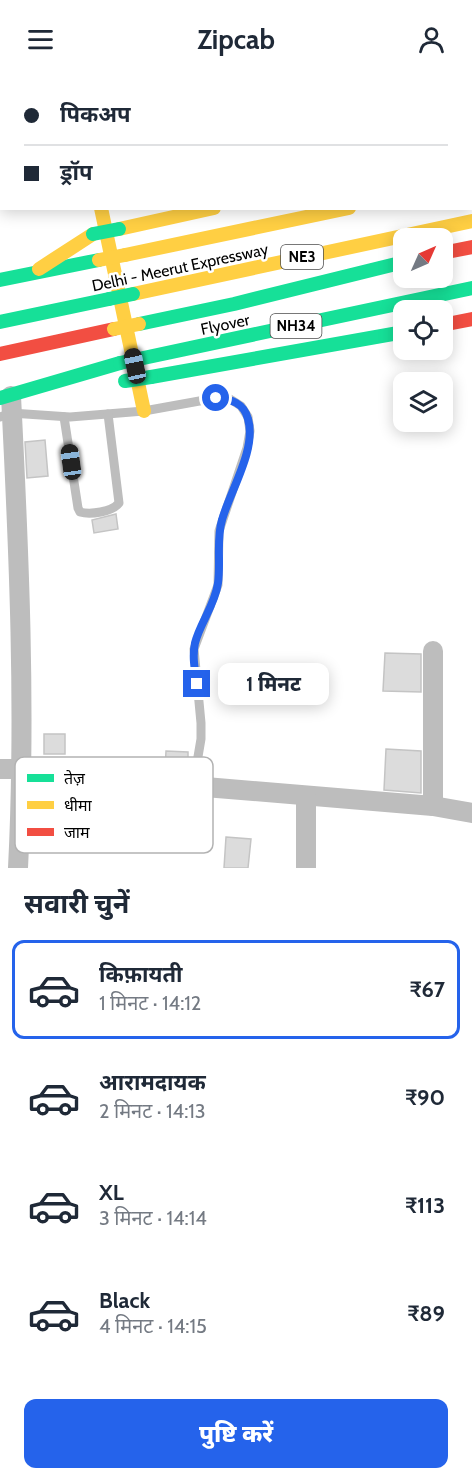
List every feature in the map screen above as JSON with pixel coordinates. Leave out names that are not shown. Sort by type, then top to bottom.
[{"type":"main road","points":[[101,210],[144,411]]},
{"type":"main road","points":[[33,273],[93,234],[205,210]]},
{"type":"main road","points":[[0,280],[340,210]]},
{"type":"main road","name":"Delhi - Meerut Expressway","points":[[0,322],[472,221]]},
{"type":"main road","points":[[453,251],[472,247]]},
{"type":"main road","name":"NE3","points":[[0,354],[234,304],[393,265]]},
{"type":"main road","name":"Flyover","points":[[90,370],[472,288]]},
{"type":"main road","points":[[453,323],[472,319]]},
{"type":"main road","points":[[90,370],[114,381],[151,377],[393,334]]},
{"type":"main road","name":"NH34","points":[[6,406],[33,391],[90,370]]},
{"type":"street","points":[[6,406],[19,578],[22,757]]},
{"type":"street","points":[[433,651],[433,806]]},
{"type":"street","points":[[213,788],[433,806],[472,813]]},
{"type":"street","points":[[306,796],[306,868]]},
{"type":"street","points":[[18,868],[19,853]]},
{"type":"lane","points":[[6,406],[64,417],[144,411],[216,398],[230,399],[241,406],[248,417],[250,431],[248,448],[219,531],[218,585],[194,649],[201,723],[198,757]]},
{"type":"lane","points":[[64,417],[78,508],[85,514],[111,509],[119,503],[108,414]]},
{"type":"building","points":[[45,440],[48,476],[27,478],[25,442]]},
{"type":"building","points":[[116,514],[118,529],[94,533],[92,520]]},
{"type":"building","points":[[385,653],[421,654],[421,692],[383,691]]},
{"type":"building","points":[[44,734],[65,734],[65,754],[44,754]]},
{"type":"building","points":[[386,749],[421,751],[421,793],[384,790]]},
{"type":"building","points":[[166,751],[188,752],[188,757],[166,757]]},
{"type":"building","points":[[226,837],[251,839],[248,868],[224,868]]},
{"type":"traffic: fast","points":[[93,234],[119,229]]},
{"type":"traffic: fast","points":[[0,280],[99,260]]},
{"type":"traffic: fast","points":[[139,324],[234,304],[393,265]]},
{"type":"traffic: fast","points":[[120,363],[472,288]]},
{"type":"traffic: fast","points":[[109,299],[133,294]]},
{"type":"traffic: fast","points":[[0,322],[109,299]]},
{"type":"traffic: fast","points":[[151,377],[393,334]]},
{"type":"traffic: fast","points":[[0,398],[120,363]]},
{"type":"traffic: fast","points":[[125,381],[151,377]]},
{"type":"traffic: slow","points":[[101,210],[144,411]]},
{"type":"traffic: slow","points":[[119,229],[205,210]]},
{"type":"traffic: slow","points":[[125,255],[339,210]]},
{"type":"traffic: slow","points":[[133,294],[472,221]]},
{"type":"traffic: slow","points":[[39,269],[93,234]]},
{"type":"traffic: slow","points":[[99,260],[125,255]]},
{"type":"traffic: slow","points":[[114,329],[139,324]]},
{"type":"traffic: jam","points":[[453,251],[472,247]]},
{"type":"traffic: jam","points":[[453,323],[472,319]]},
{"type":"traffic: jam","points":[[0,354],[114,329]]},
{"type":"route","points":[[197,684],[194,649],[218,585],[221,521],[240,473],[248,448],[250,431],[248,417],[241,406],[230,399],[216,398]]}]
